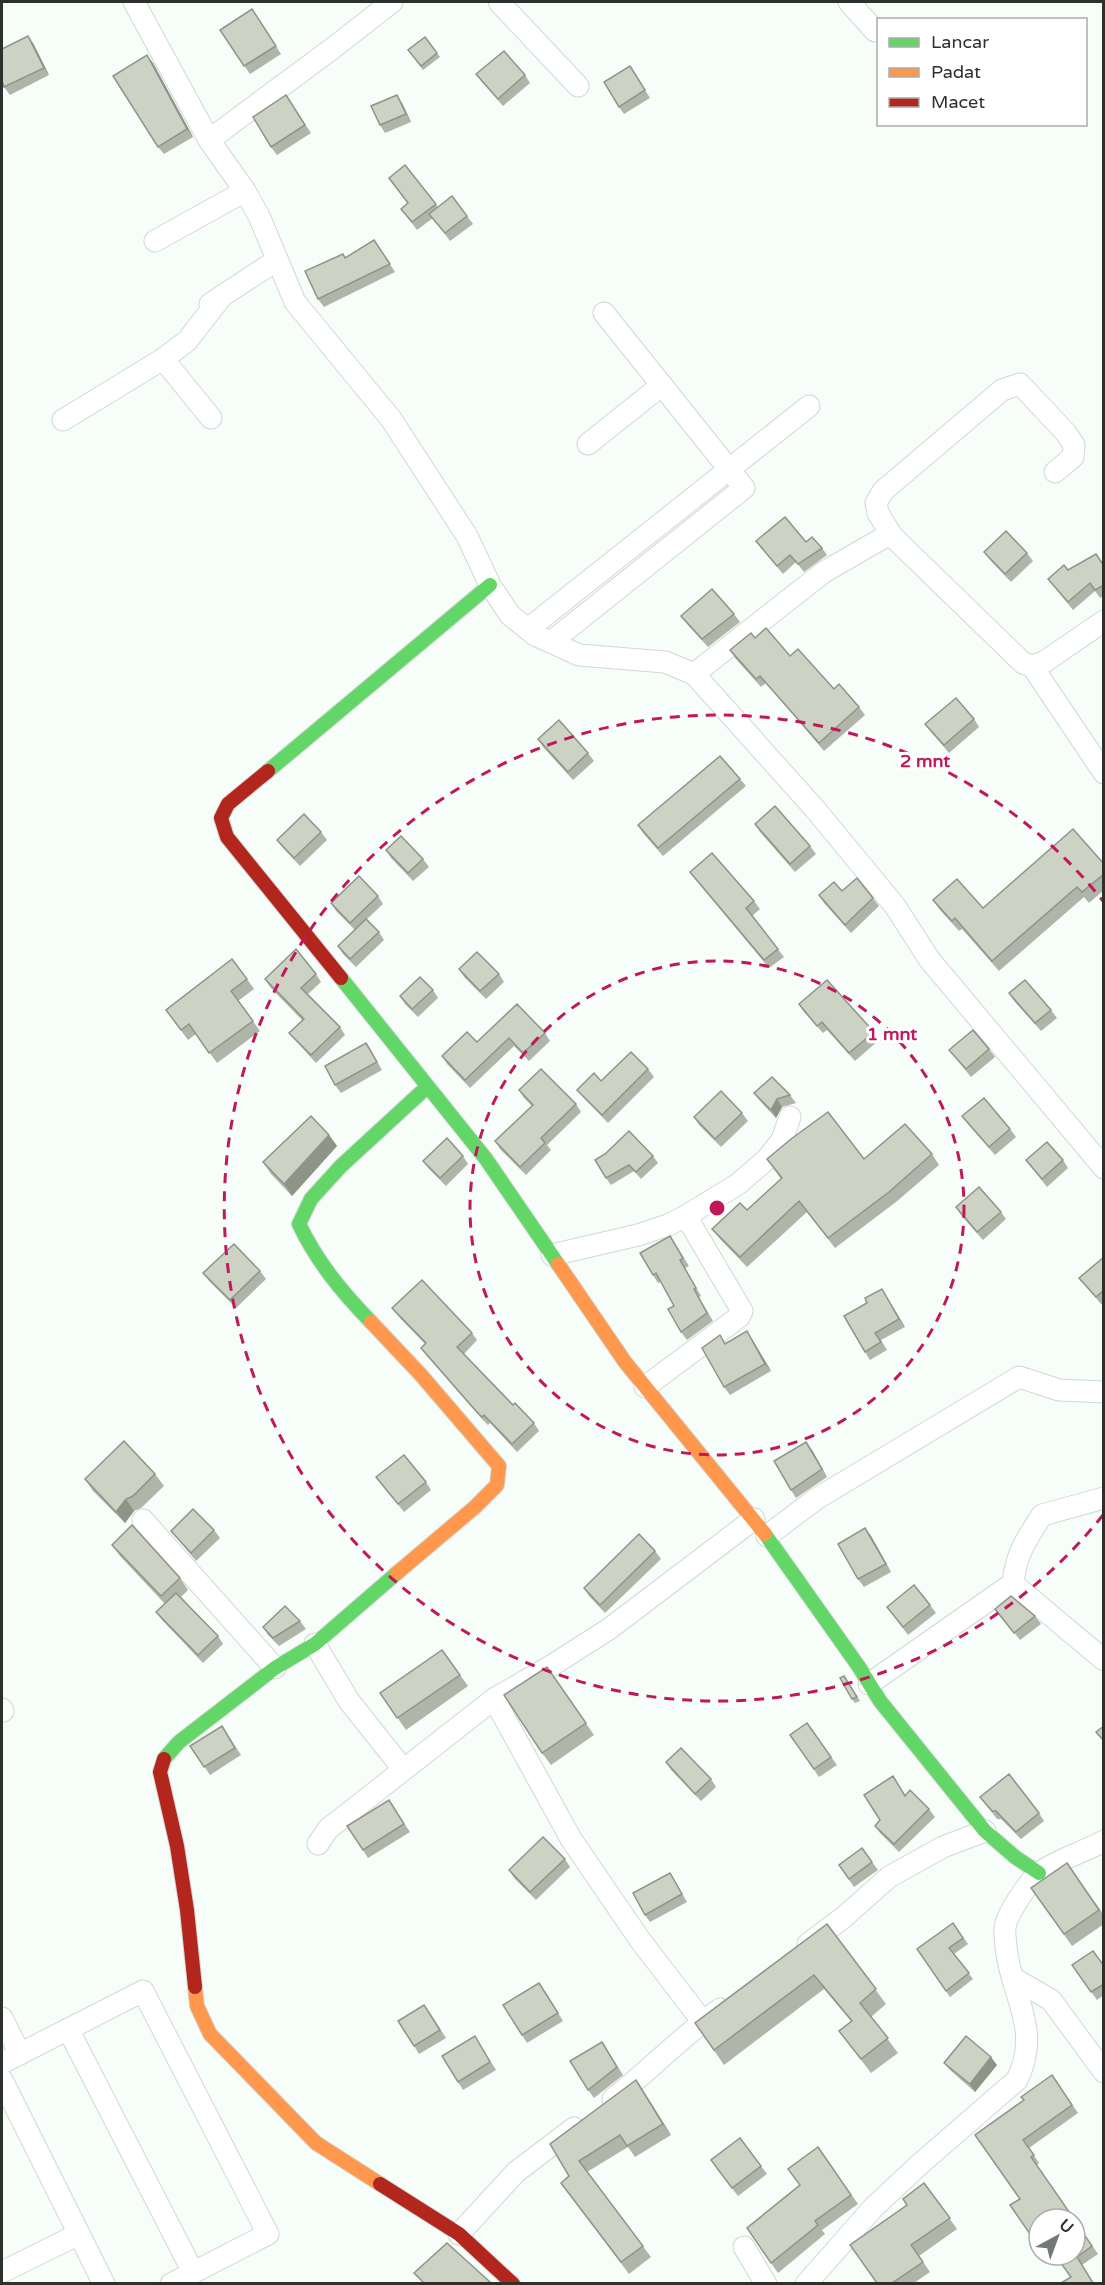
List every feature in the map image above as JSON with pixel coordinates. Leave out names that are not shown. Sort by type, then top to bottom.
[{"type":"street","points":[[134,2],[209,140],[245,191],[259,216],[295,302],[391,419],[467,536],[490,585],[510,615],[535,635],[579,654],[665,662],[694,674],[822,818],[895,906],[930,958],[1104,1168]]},
{"type":"street","points":[[209,140],[392,2]]},
{"type":"street","points":[[499,2],[578,86]]},
{"type":"street","points":[[849,2],[875,31]]},
{"type":"street","points":[[155,241],[245,191]]},
{"type":"street","points":[[200,311],[277,260]]},
{"type":"street","points":[[63,420],[163,359],[187,341],[222,296]]},
{"type":"street","points":[[551,642],[744,488],[604,313]]},
{"type":"street","points":[[163,359],[211,418]]},
{"type":"street","points":[[1055,472],[1073,457],[1074,445],[1066,433],[1020,384],[1014,385],[1002,390],[883,490],[876,503],[878,513],[892,536],[1023,663],[1032,666],[1044,662],[1104,621]]},
{"type":"street","points":[[588,444],[662,385]]},
{"type":"street","points":[[528,629],[808,406]]},
{"type":"street","points":[[694,674],[824,572],[883,538],[892,536]]},
{"type":"street","points":[[490,585],[228,804],[221,818],[227,837],[486,1159],[625,1362],[767,1536],[880,1701],[985,1831],[1015,1857],[1039,1873]]},
{"type":"street","points":[[1032,666],[1104,773]]},
{"type":"street","points":[[427,1087],[341,1166],[311,1199],[299,1224],[308,1247],[338,1286],[441,1396],[499,1466],[497,1485],[476,1507],[315,1644],[275,1668],[180,1742],[164,1758],[160,1772],[180,1867],[197,2006],[210,2034],[316,2143],[459,2234],[513,2283]]},
{"type":"street","points":[[552,1255],[638,1236],[686,1216],[738,1184],[767,1159],[782,1140],[790,1117]]},
{"type":"street","points":[[645,1387],[739,1317],[742,1311],[686,1216]]},
{"type":"street","points":[[767,1536],[816,1499],[1019,1377],[1059,1390],[1104,1392]]},
{"type":"street","points":[[1013,1586],[1014,1565],[1027,1538],[1042,1515],[1104,1498]]},
{"type":"street","points":[[318,1844],[328,1828],[494,1699],[609,1629],[754,1519]]},
{"type":"street","points":[[143,1520],[275,1668]]},
{"type":"street","points":[[870,1684],[1002,1589],[1013,1586],[1104,1660]]},
{"type":"street","points":[[315,1644],[349,1701],[403,1769]]},
{"type":"street","points":[[494,1699],[571,1839],[640,1940],[703,2022]]},
{"type":"street","points":[[789,1959],[844,1917],[889,1877],[943,1847],[985,1831]]},
{"type":"street","points":[[806,2283],[873,2208],[1017,2080],[1024,2065],[1028,2045],[1025,2018],[1008,1960],[1005,1928],[1019,1897],[1039,1873],[1104,1840]]},
{"type":"street","points":[[1013,1978],[1051,2000],[1104,2072]]},
{"type":"street","points":[[2,2018],[11,2058],[143,1991],[268,2234],[171,2283]]},
{"type":"street","points":[[459,2234],[516,2172],[642,2077],[703,2022],[732,2001]]},
{"type":"street","points":[[68,2029],[193,2272]]},
{"type":"street","points":[[2,2080],[104,2283]]},
{"type":"street","points":[[2,2272],[79,2234]]},
{"type":"street","points":[[744,2247],[766,2283]]},
{"type":"building","points":[[252,9],[276,46],[244,66],[220,30]]},
{"type":"building","points":[[28,36],[44,68],[4,87],[2,49]]},
{"type":"building","points":[[425,37],[437,53],[421,66],[408,50]]},
{"type":"building","points":[[504,51],[525,75],[498,99],[476,74]]},
{"type":"building","points":[[147,55],[187,129],[158,147],[113,76]]},
{"type":"building","points":[[630,66],[645,90],[619,107],[604,82]]},
{"type":"building","points":[[286,95],[305,125],[271,147],[253,117]]},
{"type":"building","points":[[397,95],[406,114],[380,125],[371,106]]},
{"type":"building","points":[[405,165],[436,204],[412,222],[401,209],[408,203],[389,178]]},
{"type":"building","points":[[452,196],[467,216],[445,233],[429,214]]},
{"type":"building","points":[[374,240],[390,264],[318,299],[305,271],[343,254],[345,258]]},
{"type":"building","points":[[785,517],[806,542],[812,537],[822,548],[798,564],[790,555],[777,566],[756,541]]},
{"type":"building","points":[[1006,531],[1027,553],[1005,574],[984,552]]},
{"type":"building","points":[[1096,554],[1104,566],[1104,585],[1095,590],[1090,583],[1068,602],[1048,579],[1064,565],[1068,570]]},
{"type":"building","points":[[712,589],[734,614],[702,639],[681,616]]},
{"type":"building","points":[[766,628],[790,656],[798,649],[834,689],[839,684],[859,707],[819,743],[760,676],[756,679],[730,650],[751,633],[755,638]]},
{"type":"building","points":[[956,698],[974,719],[944,745],[925,724]]},
{"type":"building","points":[[559,720],[588,753],[568,772],[538,739]]},
{"type":"building","points":[[720,756],[740,779],[658,848],[638,825]]},
{"type":"building","points":[[775,806],[810,846],[790,864],[755,824]]},
{"type":"building","points":[[304,814],[321,832],[294,858],[277,840]]},
{"type":"building","points":[[1073,829],[1104,864],[1104,874],[1082,892],[1077,887],[992,961],[955,918],[952,921],[933,900],[957,879],[983,908]]},
{"type":"building","points":[[401,836],[423,859],[408,873],[386,850]]},
{"type":"building","points":[[712,853],[754,901],[746,908],[778,949],[764,960],[690,872]]},
{"type":"building","points":[[359,876],[378,896],[350,923],[331,903]]},
{"type":"building","points":[[857,878],[873,898],[845,925],[819,895],[834,882],[842,891]]},
{"type":"building","points":[[366,919],[379,932],[350,959],[338,946]]},
{"type":"building","points":[[296,949],[316,974],[301,988],[340,1027],[311,1055],[289,1033],[304,1019],[265,979]]},
{"type":"building","points":[[477,952],[499,974],[480,991],[459,969]]},
{"type":"building","points":[[232,959],[247,979],[231,991],[253,1021],[209,1053],[189,1024],[181,1030],[166,1010]]},
{"type":"building","points":[[420,977],[433,990],[412,1009],[400,996]]},
{"type":"building","points":[[827,980],[874,1032],[849,1053],[822,1022],[817,1026],[799,1004]]},
{"type":"building","points":[[1025,980],[1051,1010],[1035,1023],[1009,993]]},
{"type":"building","points":[[517,1004],[545,1033],[523,1053],[509,1038],[465,1080],[442,1056],[467,1032],[477,1042]]},
{"type":"building","points":[[973,1030],[989,1049],[966,1069],[949,1050]]},
{"type":"building","points":[[366,1043],[377,1062],[335,1085],[325,1066]]},
{"type":"building","points":[[631,1052],[648,1069],[602,1115],[577,1090],[594,1073],[601,1081]]},
{"type":"building","points":[[541,1069],[576,1104],[541,1138],[545,1143],[520,1167],[495,1141],[533,1105],[519,1090]]},
{"type":"building","points":[[772,1077],[790,1095],[777,1099],[771,1110],[754,1093]]},
{"type":"building","points":[[721,1091],[742,1113],[715,1139],[694,1117]]},
{"type":"building","points":[[984,1098],[1010,1129],[989,1147],[962,1116]]},
{"type":"building","points":[[828,1112],[864,1159],[905,1124],[932,1154],[889,1192],[828,1238],[799,1201],[740,1257],[712,1229],[740,1203],[747,1210],[782,1178],[767,1159]]},
{"type":"building","points":[[311,1116],[329,1135],[284,1184],[263,1162]]},
{"type":"building","points":[[629,1131],[653,1156],[636,1172],[629,1165],[606,1178],[595,1160],[605,1154]]},
{"type":"building","points":[[447,1138],[463,1156],[440,1178],[423,1161]]},
{"type":"building","points":[[1047,1142],[1063,1160],[1042,1179],[1026,1160]]},
{"type":"building","points":[[979,1187],[1001,1212],[977,1232],[956,1207]]},
{"type":"building","points":[[670,1236],[683,1258],[680,1260],[707,1313],[681,1332],[668,1309],[674,1306],[656,1273],[653,1275],[640,1253]]},
{"type":"building","points":[[234,1244],[260,1271],[230,1300],[203,1273]]},
{"type":"building","points":[[1104,1257],[1104,1290],[1096,1297],[1079,1278]]},
{"type":"building","points":[[422,1280],[472,1333],[457,1347],[513,1405],[515,1403],[534,1423],[512,1444],[484,1415],[482,1417],[476,1411],[421,1348],[426,1343],[392,1308]]},
{"type":"building","points":[[882,1289],[899,1319],[875,1333],[881,1342],[865,1352],[844,1316],[867,1303],[865,1298]]},
{"type":"building","points":[[747,1331],[765,1364],[724,1387],[702,1348],[720,1335],[725,1344]]},
{"type":"building","points":[[124,1441],[155,1474],[133,1496],[126,1499],[116,1512],[85,1479]]},
{"type":"building","points":[[806,1442],[822,1469],[791,1490],[774,1461]]},
{"type":"building","points":[[404,1455],[426,1482],[398,1504],[376,1477]]},
{"type":"building","points":[[193,1509],[214,1530],[191,1553],[171,1531]]},
{"type":"building","points":[[132,1525],[180,1578],[161,1596],[112,1545]]},
{"type":"building","points":[[865,1528],[886,1564],[858,1579],[838,1544]]},
{"type":"building","points":[[639,1534],[655,1551],[600,1605],[584,1588]]},
{"type":"building","points":[[914,1585],[930,1605],[903,1627],[887,1607]]},
{"type":"building","points":[[176,1593],[218,1636],[198,1655],[156,1612]]},
{"type":"building","points":[[1011,1596],[1035,1616],[1014,1633],[995,1609]]},
{"type":"building","points":[[285,1606],[300,1621],[273,1638],[263,1627]]},
{"type":"building","points":[[442,1650],[460,1675],[397,1718],[380,1693]]},
{"type":"building","points":[[547,1667],[586,1723],[542,1753],[504,1695]]},
{"type":"building","points":[[844,1676],[857,1697],[852,1699],[840,1678]]},
{"type":"building","points":[[807,1723],[831,1757],[814,1769],[790,1735]]},
{"type":"building","points":[[222,1726],[235,1748],[204,1767],[190,1746]]},
{"type":"building","points":[[1104,1726],[1104,1741],[1096,1732]]},
{"type":"building","points":[[681,1748],[711,1779],[695,1794],[666,1762]]},
{"type":"building","points":[[1009,1774],[1039,1813],[1016,1832],[980,1797]]},
{"type":"building","points":[[893,1776],[905,1796],[910,1790],[929,1809],[894,1844],[875,1826],[880,1820],[864,1795]]},
{"type":"building","points":[[389,1800],[404,1824],[363,1850],[347,1826]]},
{"type":"building","points":[[543,1837],[565,1859],[530,1892],[509,1870]]},
{"type":"building","points":[[862,1848],[872,1862],[849,1879],[839,1865]]},
{"type":"building","points":[[1067,1863],[1099,1910],[1064,1934],[1031,1888]]},
{"type":"building","points":[[670,1873],[682,1894],[645,1915],[633,1893]]},
{"type":"building","points":[[953,1923],[963,1938],[949,1948],[969,1973],[946,1991],[917,1949]]},
{"type":"building","points":[[827,1924],[876,1989],[860,2003],[888,2038],[861,2059],[839,2031],[852,2021],[814,1975],[714,2050],[695,2023]]},
{"type":"building","points":[[1093,1951],[1104,1966],[1104,1984],[1091,1992],[1072,1965]]},
{"type":"building","points":[[539,1983],[558,2013],[522,2035],[503,2005]]},
{"type":"building","points":[[424,2005],[440,2030],[414,2046],[398,2021]]},
{"type":"building","points":[[475,2036],[490,2062],[458,2082],[442,2056]]},
{"type":"building","points":[[966,2036],[991,2057],[970,2084],[944,2063]]},
{"type":"building","points":[[602,2042],[617,2067],[588,2090],[570,2061]]},
{"type":"building","points":[[1052,2075],[1072,2105],[1023,2140],[1034,2155],[1031,2157],[1066,2207],[1027,2207],[1027,2230],[1010,2205],[1020,2199],[975,2135],[1024,2100],[1021,2097]]},
{"type":"building","points":[[636,2080],[663,2124],[627,2146],[620,2135],[579,2161],[643,2246],[621,2262],[561,2183],[569,2176],[550,2144]]},
{"type":"building","points":[[740,2138],[761,2166],[732,2188],[711,2160]]},
{"type":"building","points":[[818,2147],[851,2195],[815,2221],[818,2225],[771,2263],[747,2228],[800,2185],[788,2169]]},
{"type":"building","points":[[924,2183],[950,2218],[911,2245],[923,2262],[892,2283],[877,2283],[850,2245],[907,2205],[903,2199]]},
{"type":"building","points":[[1087,2239],[1092,2246],[1087,2250]]},
{"type":"building","points":[[447,2243],[490,2282],[424,2283],[414,2273]]},
{"type":"building","points":[[1064,2267],[1083,2267],[1093,2283],[1061,2283],[1071,2277]]},
{"type":"traffic: fast","points":[[268,771],[490,585]]},
{"type":"traffic: fast","points":[[341,978],[486,1159],[558,1264]]},
{"type":"traffic: fast","points":[[371,1322],[331,1276],[299,1224],[311,1199],[341,1166],[427,1087]]},
{"type":"traffic: fast","points":[[765,1534],[859,1667],[880,1701],[985,1831],[1015,1857],[1039,1873]]},
{"type":"traffic: fast","points":[[164,1759],[179,1742],[275,1668],[315,1644],[397,1573]]},
{"type":"traffic: slow","points":[[558,1264],[625,1362],[765,1534]]},
{"type":"traffic: slow","points":[[371,1322],[421,1375],[499,1466],[497,1485],[475,1507],[397,1573]]},
{"type":"traffic: slow","points":[[195,1987],[197,2006],[210,2034],[316,2143],[380,2184]]},
{"type":"traffic: jam","points":[[268,771],[228,804],[221,818],[227,837],[341,978]]},
{"type":"traffic: jam","points":[[164,1759],[160,1772],[177,1846],[187,1910],[195,1987]]},
{"type":"traffic: jam","points":[[380,2184],[459,2234],[513,2284]]}]
